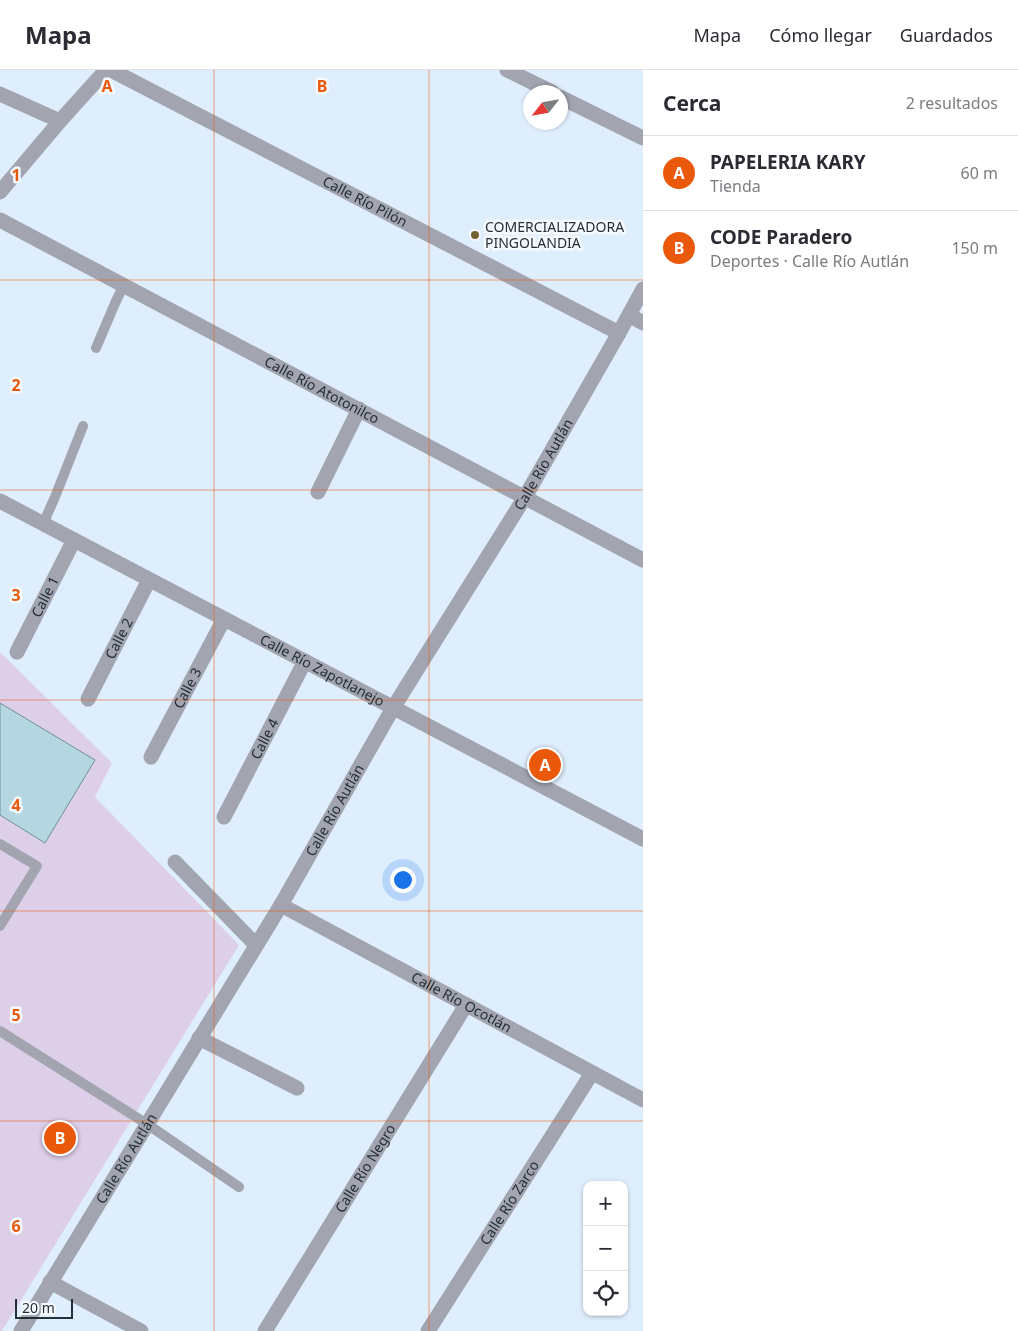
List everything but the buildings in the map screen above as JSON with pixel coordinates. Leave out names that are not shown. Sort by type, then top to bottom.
[{"type":"street","points":[[0,192],[106,70]]},
{"type":"street","name":"Calle Río Pilón","points":[[111,70],[619,333]]},
{"type":"street","points":[[507,70],[538,85]]},
{"type":"street","points":[[0,94],[60,121]]},
{"type":"street","points":[[568,101],[643,138]]},
{"type":"street","name":"Calle Río Atotonilco","points":[[0,220],[643,560]]},
{"type":"street","name":"Calle Río Autlán","points":[[21,1331],[281,905],[393,708],[525,497],[643,289]]},
{"type":"street","points":[[629,315],[643,323]]},
{"type":"street","points":[[318,492],[359,409]]},
{"type":"street","name":"Calle Río Zapotlanejo","points":[[0,501],[643,839]]},
{"type":"street","name":"Calle 1","points":[[17,652],[74,540]]},
{"type":"street","name":"Calle 2","points":[[88,699],[149,580]]},
{"type":"street","name":"Calle 3","points":[[151,758],[224,619]]},
{"type":"street","name":"Calle 4","points":[[224,817],[305,661]]},
{"type":"street","points":[[175,862],[256,945]]},
{"type":"street","name":"Calle Río Ocotlán","points":[[281,905],[643,1100]]},
{"type":"street","name":"Calle Río Negro","points":[[265,1331],[466,1005]]},
{"type":"street","points":[[199,1038],[297,1088]]},
{"type":"street","name":"Calle Río Zarco","points":[[428,1331],[592,1073]]},
{"type":"street","points":[[50,1282],[141,1331]]},
{"type":"lane","points":[[96,348],[124,286]]},
{"type":"lane","points":[[43,524],[83,426]]},
{"type":"lane","points":[[0,844],[38,866],[0,926]]},
{"type":"lane","points":[[0,1031],[147,1124],[239,1187]]},
{"type":"shaded area","points":[[0,652],[112,763],[95,797],[239,945],[2,1331],[0,1331]]},
{"type":"place","name":"COMERCIALIZADORA PINGOLANDIA","points":[[475,235]]},
{"type":"place","name":"PAPELERIA KARY","points":[[545,765]]},
{"type":"place","name":"CODE Paradero","points":[[60,1138]]}]
